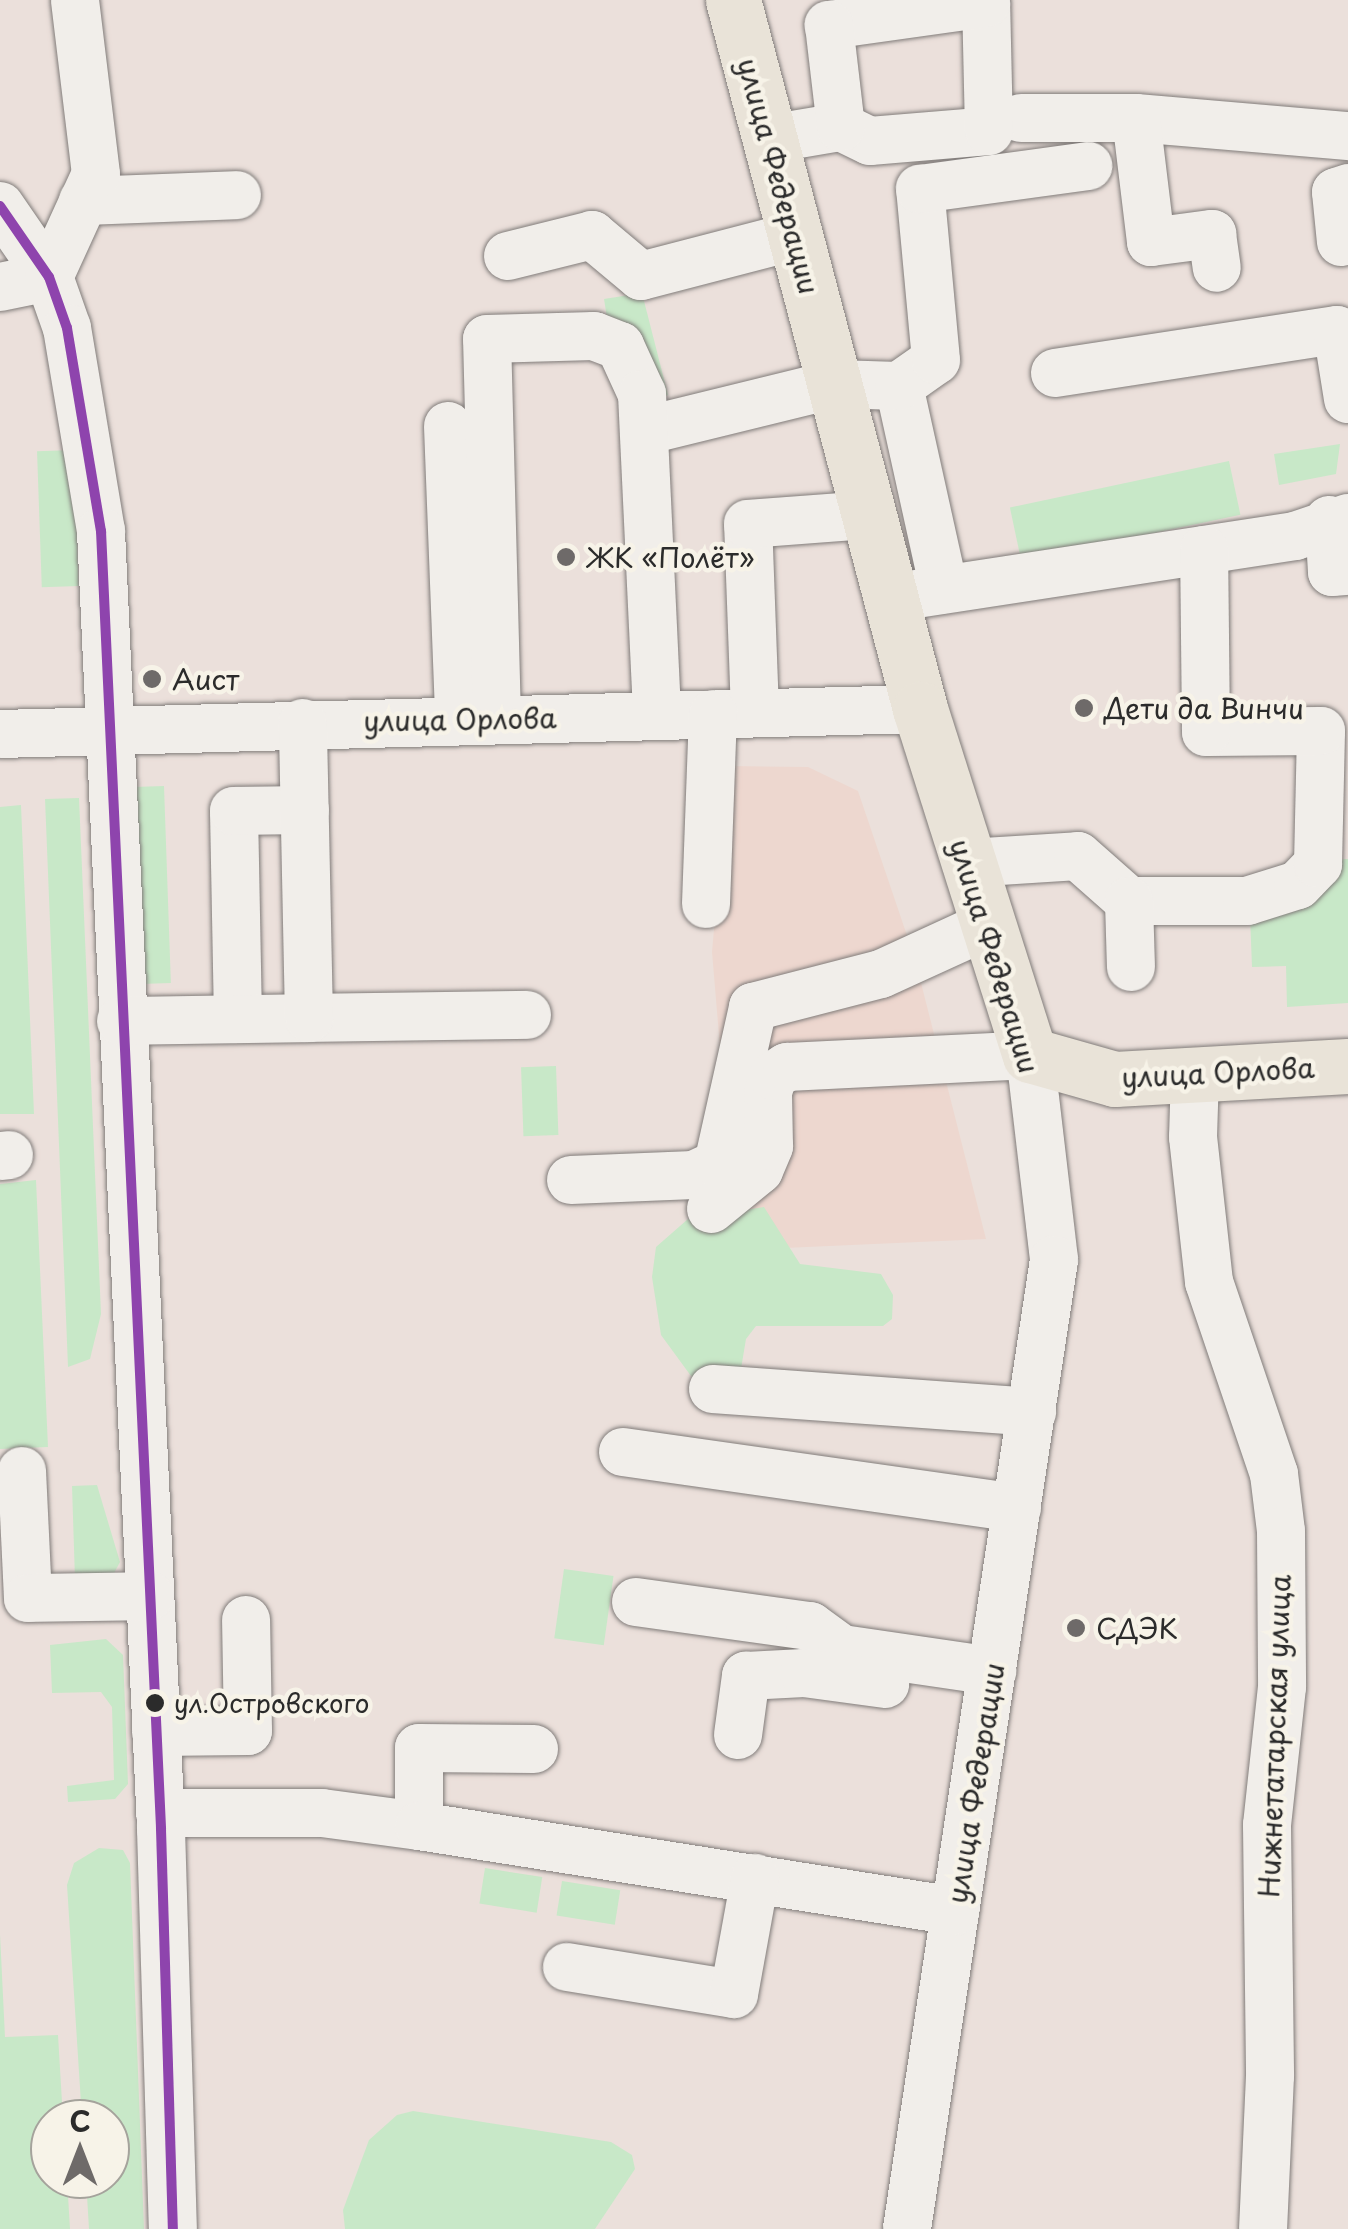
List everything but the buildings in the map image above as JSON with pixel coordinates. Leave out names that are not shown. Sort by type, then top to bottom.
[{"type":"main road","name":"улица Федерации","points":[[736,2],[920,709],[1030,1055]]},
{"type":"main road","name":"улица Орлова","points":[[1030,1055],[1116,1079],[1348,1066]]},
{"type":"street","points":[[50,277],[96,174],[76,0]]},
{"type":"street","points":[[1021,118],[1136,118],[1348,136]]},
{"type":"street","points":[[1136,118],[1151,242],[1212,234],[1216,268]]},
{"type":"street","points":[[769,139],[841,127]]},
{"type":"street","points":[[648,430],[835,384],[899,386],[936,360],[920,188],[1088,166]]},
{"type":"street","points":[[1341,242],[1336,192],[1348,188]]},
{"type":"street","points":[[83,202],[236,195]]},
{"type":"street","points":[[0,206],[50,277],[67,328],[101,532],[160,1814],[173,2229]]},
{"type":"street","points":[[508,256],[592,235],[641,276],[795,236]]},
{"type":"street","points":[[0,287],[50,277]]},
{"type":"street","points":[[1055,372],[1337,330],[1348,399]]},
{"type":"street","points":[[478,719],[486,339],[608,338],[631,363],[648,430],[657,715]]},
{"type":"street","points":[[899,386],[944,589]]},
{"type":"street","points":[[448,426],[478,719]]},
{"type":"street","points":[[706,904],[734,713],[748,524],[869,516]]},
{"type":"street","points":[[890,598],[1295,536],[1339,519],[1332,572],[1348,571]]},
{"type":"street","points":[[968,862],[1078,856],[1130,901],[1247,901],[1298,885],[1318,864],[1321,731],[1206,732],[1204,550]]},
{"type":"street","name":"улица Орлова","points":[[0,734],[108,728],[920,709]]},
{"type":"street","points":[[304,723],[309,1018]]},
{"type":"street","points":[[238,1019],[234,812],[305,810]]},
{"type":"street","points":[[1130,901],[1130,967]]},
{"type":"street","points":[[571,1180],[694,1175],[718,1164],[753,1007],[881,974],[988,925]]},
{"type":"street","points":[[122,1021],[526,1014]]},
{"type":"street","points":[[711,1209],[758,1170],[769,1146],[768,1092],[773,1076],[787,1067],[1030,1055]]},
{"type":"street","name":"улица Федерации","points":[[907,2229],[1054,1260],[1030,1055]]},
{"type":"street","name":"Нижнетатарская улица","points":[[1194,1074],[1193,1137],[1209,1282],[1274,1474],[1281,1531],[1282,1687],[1266,1824],[1270,2076],[1263,2229]]},
{"type":"street","points":[[713,1390],[1032,1412]]},
{"type":"street","points":[[622,1452],[1017,1508]]},
{"type":"street","points":[[22,1471],[28,1598],[150,1596]]},
{"type":"street","points":[[636,1602],[810,1626],[842,1648],[990,1685]]},
{"type":"street","points":[[156,1732],[248,1731],[246,1620]]},
{"type":"street","points":[[738,1735],[746,1676],[804,1672],[990,1685]]},
{"type":"street","points":[[418,1826],[419,1748],[534,1749]]},
{"type":"street","points":[[160,1814],[322,1813],[955,1911]]},
{"type":"street","points":[[567,1967],[734,1994],[755,1878]]},
{"type":"shaded area","points":[[728,766],[808,767],[858,791],[915,959],[986,1239],[737,1250],[712,952]]},
{"type":"green space","points":[[642,293],[668,395],[656,398],[607,318],[604,299]]},
{"type":"green space","points":[[1340,444],[1336,474],[1279,485],[1274,454]]},
{"type":"green space","points":[[74,450],[79,586],[42,587],[37,451]]},
{"type":"green space","points":[[1229,461],[1240,515],[1021,561],[1010,508]]},
{"type":"green space","points":[[164,786],[171,983],[133,984],[126,787]]},
{"type":"green space","points":[[79,798],[101,1314],[90,1359],[68,1367],[45,799]]},
{"type":"green space","points":[[21,805],[34,1114],[0,1114],[0,807]]},
{"type":"green space","points":[[1335,859],[1348,859],[1348,1003],[1287,1007],[1286,966],[1252,967],[1250,916]]},
{"type":"green space","points":[[556,1066],[558,1135],[523,1136],[521,1067]]},
{"type":"green space","points":[[36,1180],[48,1447],[0,1449],[0,1184]]},
{"type":"green space","points":[[764,1207],[800,1264],[881,1274],[893,1295],[892,1319],[883,1326],[756,1326],[746,1339],[740,1375],[706,1383],[691,1376],[661,1335],[652,1277],[656,1247],[688,1219]]},
{"type":"green space","points":[[97,1485],[120,1562],[113,1575],[75,1580],[72,1486]]},
{"type":"green space","points":[[564,1569],[614,1576],[604,1645],[554,1638]]},
{"type":"green space","points":[[106,1639],[123,1655],[128,1784],[115,1799],[68,1802],[67,1786],[114,1780],[112,1707],[101,1692],[52,1693],[50,1645]]},
{"type":"green space","points":[[99,1848],[123,1850],[130,1863],[144,2229],[89,2229],[87,2199],[130,2199],[130,2099],[81,2099],[67,1885],[74,1863]]},
{"type":"green space","points":[[485,1868],[542,1877],[537,1913],[479,1904]]},
{"type":"green space","points":[[562,1881],[620,1890],[615,1925],[557,1916]]},
{"type":"green space","points":[[0,1934],[5,2037],[58,2035],[62,2099],[30,2099],[30,2199],[68,2199],[70,2229],[0,2229]]},
{"type":"green space","points":[[413,2111],[611,2142],[632,2155],[635,2169],[595,2229],[345,2229],[343,2210],[369,2140],[397,2115]]},
{"type":"transit line","points":[[0,206],[49,277],[67,328],[101,531],[161,1829],[173,2229]]},
{"type":"place","name":"ЖК «Полёт»","points":[[566,557]]},
{"type":"place","name":"Аист","points":[[152,679]]},
{"type":"place","name":"Дети да Винчи","points":[[1084,708]]},
{"type":"place","name":"СДЭК","points":[[1076,1628]]},
{"type":"place","name":"ул.Островского","points":[[155,1703]]}]
